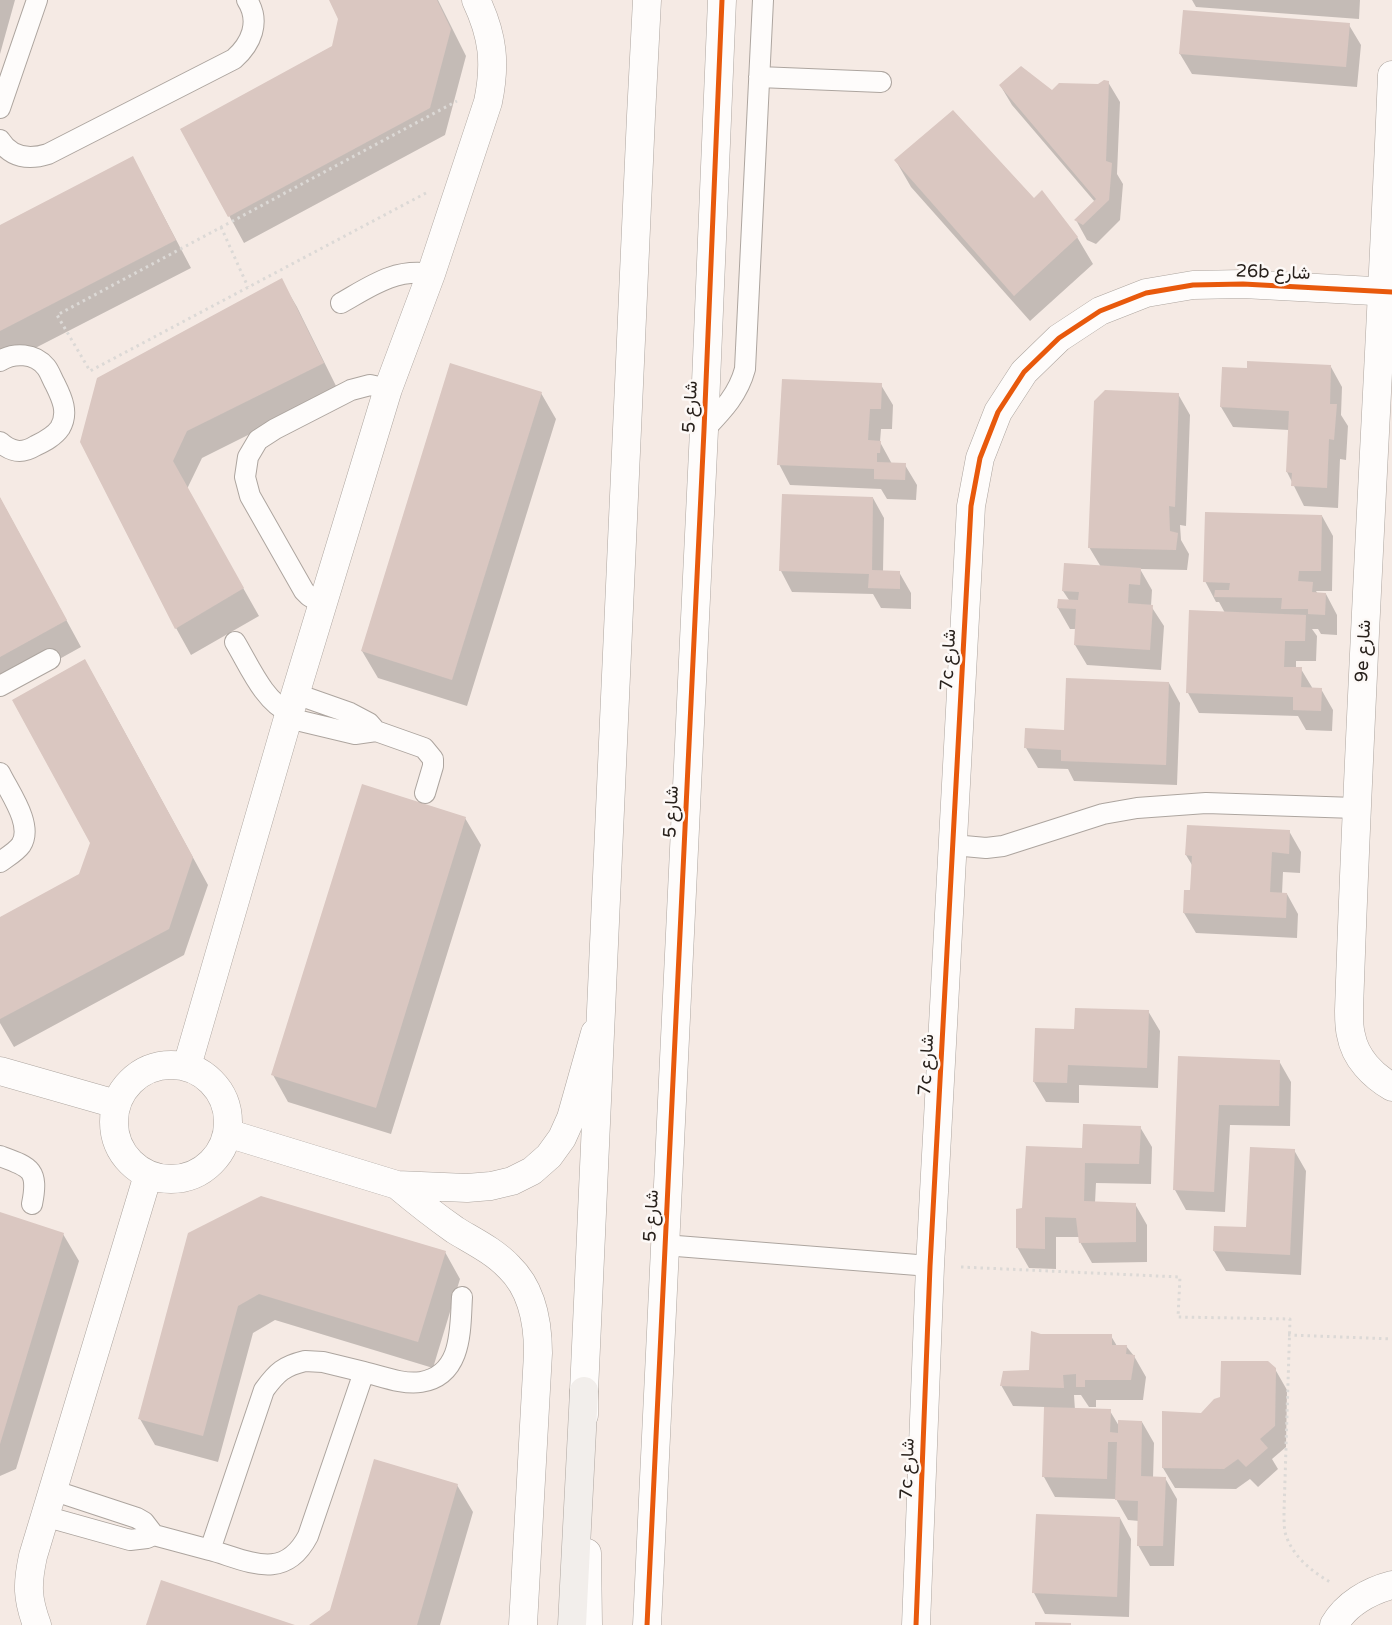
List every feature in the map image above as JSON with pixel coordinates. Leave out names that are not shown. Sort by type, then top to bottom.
[{"type":"main road","points":[[572,1625],[584,1391]]},
{"type":"street","points":[[187,1066],[291,708],[388,389],[431,274],[488,102],[492,82],[491,40],[476,0]]},
{"type":"street","points":[[628,0],[641,116]]},
{"type":"street","points":[[588,1625],[584,1391],[641,116],[648,0]]},
{"type":"street","name":"شارع 5","points":[[647,1625],[704,430],[722,0]]},
{"type":"street","name":"9e شارع","points":[[1392,75],[1388,291],[1355,808],[1349,1011],[1351,1037],[1361,1060],[1378,1080],[1392,1087]]},
{"type":"street","name":"26b شارع","points":[[971,506],[980,458],[998,412],[1024,372],[1059,338],[1100,311],[1146,294],[1193,285],[1243,284],[1388,291]]},
{"type":"street","name":"7c شارع","points":[[916,1625],[930,1266],[971,506]]},
{"type":"street","points":[[227,1133],[397,1185],[467,1188],[491,1186],[512,1181],[532,1171],[549,1156],[562,1138],[571,1118],[600,1012]]},
{"type":"street","points":[[165,1064],[187,1066],[206,1076],[220,1092],[227,1112],[227,1133],[220,1152],[206,1167],[188,1177],[168,1180],[148,1175],[131,1164],[118,1146],[113,1126],[116,1104],[126,1085],[144,1071],[165,1064]]},
{"type":"street","points":[[0,1070],[116,1104]]},
{"type":"street","points":[[38,1625],[30,1606],[28,1581],[33,1556],[148,1175]]},
{"type":"street","points":[[397,1185],[437,1217],[496,1255],[510,1268],[523,1286],[533,1307],[538,1330],[538,1353],[523,1625]]},
{"type":"street","points":[[1334,1625],[1339,1616],[1362,1596],[1392,1584]]},
{"type":"lane","points":[[0,108],[37,0]]},
{"type":"lane","points":[[0,140],[11,152],[23,157],[36,158],[48,154],[234,60],[250,40],[254,28],[253,15],[247,0]]},
{"type":"lane","points":[[704,430],[730,402],[742,381],[745,369],[763,0]]},
{"type":"lane","points":[[759,77],[881,82]]},
{"type":"lane","points":[[340,303],[390,276],[417,272],[431,274]]},
{"type":"lane","points":[[0,361],[15,355],[27,356],[38,360],[46,367],[62,398],[64,408],[60,428],[52,436],[28,450],[18,451],[9,449],[0,442]]},
{"type":"lane","points":[[322,604],[304,591],[250,496],[245,477],[248,457],[258,440],[275,429],[351,390],[370,385],[388,389]]},
{"type":"lane","points":[[235,642],[267,696],[281,709],[291,708],[350,734],[366,734],[376,731],[418,745],[430,753],[433,759],[433,766],[425,793]]},
{"type":"lane","points":[[0,686],[50,659]]},
{"type":"lane","points":[[0,773],[22,815],[26,835],[21,846],[1,861]]},
{"type":"lane","points":[[952,845],[986,848],[1004,846],[1103,814],[1137,808],[1206,803],[1355,808]]},
{"type":"lane","points":[[0,1156],[26,1167],[32,1173],[35,1181],[32,1204]]},
{"type":"lane","points":[[664,1245],[930,1266]]},
{"type":"lane","points":[[210,1550],[264,1390],[274,1375],[288,1365],[305,1361],[323,1362],[405,1381],[420,1382],[435,1377],[447,1367],[456,1354],[459,1340],[462,1297]]},
{"type":"lane","points":[[44,1516],[130,1540],[147,1538],[154,1535],[260,1564],[278,1564],[294,1556],[303,1547],[308,1536],[364,1372]]},
{"type":"lane","points":[[52,1490],[137,1518],[150,1528],[154,1535]]},
{"type":"path","points":[[465,172],[90,371],[57,315],[492,82]]},
{"type":"path","points":[[221,227],[248,287]]},
{"type":"path","points":[[930,1266],[1180,1276],[1178,1317],[1290,1319],[1288,1335],[1285,1532],[1292,1548],[1302,1561],[1319,1576],[1340,1588],[1362,1596]]},
{"type":"path","points":[[1288,1335],[1392,1339]]},
{"type":"building","points":[[329,0],[437,0],[451,29],[430,108],[228,217],[180,129],[332,46],[338,19]]},
{"type":"building","points":[[1183,10],[1350,23],[1346,67],[1179,54]]},
{"type":"building","points":[[1021,66],[1052,90],[1059,83],[1098,84],[1104,80],[1109,81],[1106,161],[1112,163],[1109,200],[1083,225],[1074,220],[1096,199],[999,85]]},
{"type":"building","points":[[953,110],[1034,198],[1042,190],[1078,237],[1014,296],[894,160]]},
{"type":"building","points":[[133,156],[176,240],[0,331],[0,225]]},
{"type":"building","points":[[282,278],[324,363],[187,431],[173,461],[244,588],[175,629],[80,442],[97,378]]},
{"type":"building","points":[[1247,361],[1331,365],[1330,404],[1337,404],[1334,440],[1329,439],[1327,488],[1291,486],[1292,473],[1286,472],[1289,411],[1220,407],[1222,367],[1247,368]]},
{"type":"building","points":[[450,363],[542,392],[452,680],[361,651]]},
{"type":"building","points":[[782,379],[882,383],[881,409],[870,409],[868,440],[881,441],[880,453],[877,453],[877,462],[906,463],[905,480],[874,479],[874,469],[777,465]]},
{"type":"building","points":[[1105,390],[1179,393],[1175,507],[1169,506],[1170,531],[1178,533],[1176,550],[1088,548],[1094,401]]},
{"type":"building","points":[[782,494],[873,497],[872,570],[900,571],[900,589],[868,588],[869,574],[779,571]]},
{"type":"building","points":[[0,497],[67,620],[0,657]]},
{"type":"building","points":[[1205,512],[1322,515],[1321,571],[1299,571],[1298,581],[1313,582],[1312,592],[1326,593],[1325,615],[1308,614],[1308,609],[1281,609],[1282,598],[1214,597],[1215,590],[1229,590],[1230,583],[1203,582]]},
{"type":"building","points":[[1064,563],[1141,568],[1140,585],[1129,584],[1128,603],[1153,605],[1150,650],[1074,645],[1076,609],[1057,608],[1058,599],[1078,600],[1079,592],[1062,591]]},
{"type":"building","points":[[1189,610],[1306,615],[1305,641],[1285,641],[1284,667],[1302,667],[1301,687],[1322,688],[1321,711],[1293,710],[1293,697],[1186,693]]},
{"type":"building","points":[[85,659],[193,857],[169,929],[0,1019],[0,917],[79,874],[90,843],[12,700]]},
{"type":"building","points":[[1066,678],[1169,682],[1166,765],[1061,761],[1061,750],[1024,748],[1025,728],[1064,730]]},
{"type":"building","points":[[362,784],[466,817],[376,1108],[271,1075]]},
{"type":"building","points":[[1187,825],[1290,830],[1289,854],[1272,852],[1270,892],[1287,893],[1286,918],[1183,913],[1184,890],[1190,890],[1192,856],[1185,855]]},
{"type":"building","points":[[1075,1008],[1149,1010],[1147,1068],[1068,1065],[1067,1083],[1033,1082],[1035,1028],[1074,1029]]},
{"type":"building","points":[[1178,1056],[1280,1060],[1279,1106],[1219,1105],[1214,1192],[1173,1190]]},
{"type":"building","points":[[1083,1124],[1141,1126],[1139,1164],[1085,1163],[1084,1201],[1136,1203],[1136,1242],[1079,1243],[1076,1218],[1045,1217],[1045,1249],[1016,1248],[1016,1209],[1022,1208],[1026,1146],[1082,1148]]},
{"type":"building","points":[[1250,1147],[1295,1149],[1290,1255],[1213,1251],[1214,1226],[1246,1227]]},
{"type":"building","points":[[261,1196],[446,1251],[418,1342],[259,1294],[238,1306],[203,1436],[138,1419],[188,1233]]},
{"type":"building","points":[[0,1212],[64,1233],[0,1444]]},
{"type":"building","points":[[1031,1331],[1041,1334],[1112,1334],[1112,1345],[1127,1345],[1126,1354],[1135,1355],[1131,1380],[1085,1380],[1085,1387],[1076,1387],[1076,1374],[1063,1375],[1064,1388],[1000,1386],[1003,1371],[1029,1370]]},
{"type":"building","points":[[1221,1361],[1268,1361],[1276,1368],[1275,1426],[1260,1439],[1268,1448],[1246,1467],[1238,1459],[1224,1469],[1162,1468],[1162,1411],[1201,1413],[1214,1399],[1220,1397]]},
{"type":"building","points":[[1044,1407],[1111,1409],[1110,1432],[1118,1433],[1118,1420],[1142,1421],[1141,1476],[1166,1477],[1163,1546],[1137,1546],[1138,1501],[1115,1500],[1117,1442],[1108,1442],[1107,1479],[1042,1477]]},
{"type":"building","points":[[374,1459],[458,1484],[417,1625],[309,1625],[330,1610]]},
{"type":"building","points":[[1036,1514],[1120,1517],[1117,1597],[1032,1593]]},
{"type":"building","points":[[161,1580],[295,1625],[146,1625]]},
{"type":"building","points":[[1035,1622],[1071,1623],[1071,1625],[1035,1625]]},
{"type":"cycle path","points":[[647,1625],[704,430],[722,0]]},
{"type":"cycle path","points":[[916,1625],[930,1266],[971,506],[980,458],[998,412],[1024,372],[1059,338],[1100,311],[1146,293],[1193,285],[1243,284],[1392,292]]}]
